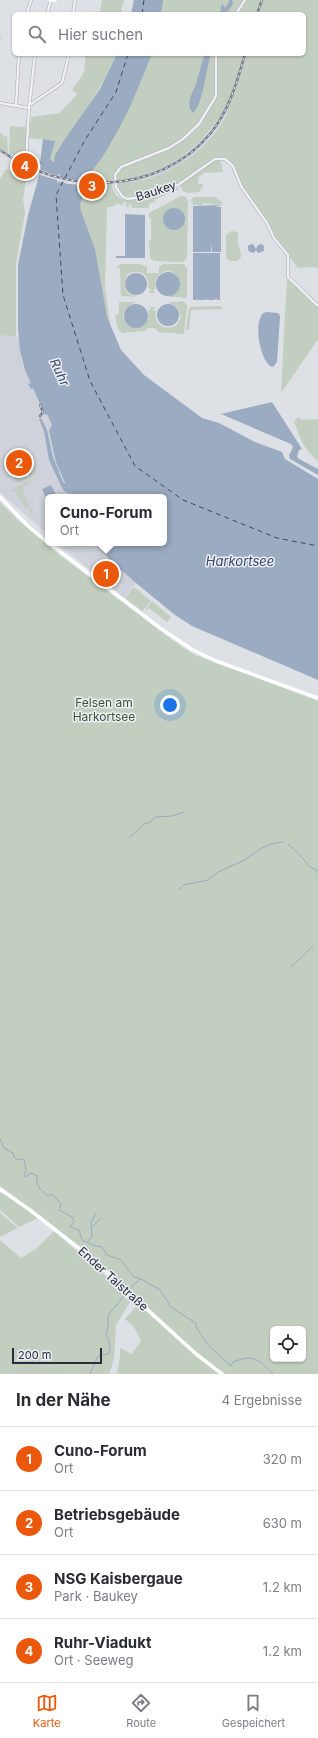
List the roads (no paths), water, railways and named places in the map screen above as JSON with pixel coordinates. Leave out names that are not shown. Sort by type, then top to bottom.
[{"type":"main road","points":[[0,497],[20,518],[45,540]]},
{"type":"main road","points":[[52,546],[184,645],[216,661],[318,698]]},
{"type":"main road","name":"Ender Talstraße","points":[[0,1189],[30,1210],[90,1257],[196,1354],[222,1374]]},
{"type":"street","points":[[28,12],[31,0]]},
{"type":"street","points":[[48,12],[51,0]]},
{"type":"street","points":[[237,12],[245,0]]},
{"type":"street","points":[[73,12],[75,1]]},
{"type":"street","points":[[16,106],[19,56]]},
{"type":"street","points":[[25,180],[32,75],[35,56]]},
{"type":"street","points":[[31,104],[62,83],[69,56]]},
{"type":"street","name":"Baukey","points":[[216,56],[216,96],[207,113],[199,124],[178,142],[164,151],[121,167],[115,175],[118,192],[127,199],[143,197],[178,185],[216,159],[225,159],[232,166],[241,186],[266,223],[274,238],[288,255],[288,277],[318,306]]},
{"type":"street","points":[[0,103],[30,108]]},
{"type":"water","points":[[134,0],[163,0],[161,12],[131,12]]},
{"type":"water","points":[[230,0],[232,0],[233,4],[227,12],[220,12],[222,3],[225,8]]},
{"type":"water","name":"Harkortsee","points":[[116,56],[151,56],[130,107],[117,132],[102,158],[83,179],[82,183],[85,192],[80,204],[81,211],[95,249],[107,317],[121,350],[144,375],[202,418],[219,423],[255,442],[282,452],[285,459],[318,479],[318,680],[192,626],[175,615],[136,583],[113,563],[97,546],[167,546],[167,494],[72,494],[65,492],[49,460],[44,431],[39,419],[41,418],[47,430],[53,457],[64,484],[65,483],[56,462],[49,431],[52,425],[47,414],[45,415],[33,388],[31,389],[28,384],[31,383],[25,370],[20,351],[18,329],[18,265],[28,215],[42,165],[40,164],[43,139],[55,141],[50,159],[54,162],[55,155],[65,139],[100,89]]},
{"type":"water","points":[[204,56],[210,56],[202,95],[193,113],[189,106],[190,97]]},
{"type":"water","points":[[221,205],[215,207],[221,207],[221,252],[212,252],[211,242],[211,252],[193,252],[193,206]]},
{"type":"water","points":[[174,208],[182,211],[185,219],[182,227],[174,230],[166,227],[163,219],[166,211]]},
{"type":"water","points":[[125,214],[145,215],[145,258],[116,258],[116,256],[125,256]]},
{"type":"water","points":[[253,244],[256,249],[258,245],[261,244],[264,246],[264,251],[258,253],[256,250],[254,253],[250,252],[248,250],[248,246]]},
{"type":"water","points":[[193,253],[220,253],[220,300],[217,300],[216,298],[215,300],[207,300],[206,298],[206,300],[198,300],[197,298],[197,300],[193,300]]},
{"type":"water","points":[[168,272],[173,273],[179,279],[179,289],[173,295],[168,296],[163,295],[157,289],[156,284],[157,279],[163,273]]},
{"type":"water","points":[[132,273],[140,273],[147,280],[147,288],[140,295],[132,295],[125,288],[125,280]]},
{"type":"water","points":[[136,304],[141,305],[147,311],[147,321],[141,327],[136,328],[131,327],[125,321],[124,316],[125,311],[131,305]]},
{"type":"water","points":[[164,304],[172,304],[179,311],[179,319],[172,326],[164,326],[157,319],[157,311]]},
{"type":"water","points":[[266,312],[278,313],[280,316],[277,362],[273,367],[269,365],[263,355],[258,334],[259,321],[262,314]]},
{"type":"water","points":[[272,402],[302,449],[299,450],[297,457],[318,469],[318,475],[290,459],[289,455],[293,447],[291,444],[221,414]]},
{"type":"water","points":[[51,485],[56,494],[45,494],[45,496],[42,489]]},
{"type":"waterway","points":[[129,838],[144,824],[150,822],[156,817],[172,816],[184,812]]},
{"type":"waterway","points":[[179,889],[184,885],[208,880],[218,872],[245,860],[260,849],[271,844],[283,842]]},
{"type":"waterway","points":[[288,844],[310,867],[318,871]]},
{"type":"waterway","points":[[291,967],[313,946]]},
{"type":"waterway","points":[[0,1139],[4,1148],[13,1153],[14,1157],[18,1160],[24,1159],[26,1171],[24,1175],[25,1177],[31,1173],[37,1176],[37,1183],[40,1189],[48,1196],[52,1194],[61,1204],[59,1210],[72,1217],[74,1222],[70,1227],[79,1230],[82,1240],[95,1246],[102,1247],[107,1255],[121,1260],[134,1277],[143,1280],[160,1290],[171,1307],[197,1324],[196,1327],[208,1345],[231,1366],[233,1362],[251,1358],[264,1365],[273,1374]]},
{"type":"waterway","points":[[88,1241],[92,1237],[91,1223],[96,1213]]},
{"type":"waterway","points":[[92,1227],[100,1219]]},
{"type":"waterway","points":[[129,1289],[139,1280]]},
{"type":"waterway","points":[[90,1374],[98,1356],[108,1354],[110,1352],[109,1341],[106,1335],[108,1315],[124,1296]]},
{"type":"railway","points":[[258,12],[262,0]]},
{"type":"railway","points":[[0,150],[25,165],[52,176],[80,182],[109,182],[137,178],[164,169],[189,154],[210,134],[217,125],[232,96],[244,56]]},
{"type":"railway","points":[[40,405],[43,412],[40,416]]},
{"type":"place","name":"Ruhr-Viadukt","points":[[25,166]]},
{"type":"place","name":"NSG Kaisbergaue","points":[[92,186]]},
{"type":"place","name":"Betriebsgebäude","points":[[19,463]]},
{"type":"place","name":"Cuno-Forum","points":[[106,574]]},
{"type":"water label","name":"Ruhr","points":[[60,372]]},
{"type":"park label","name":"Felsen am Harkortsee","points":[[104,710]]}]
